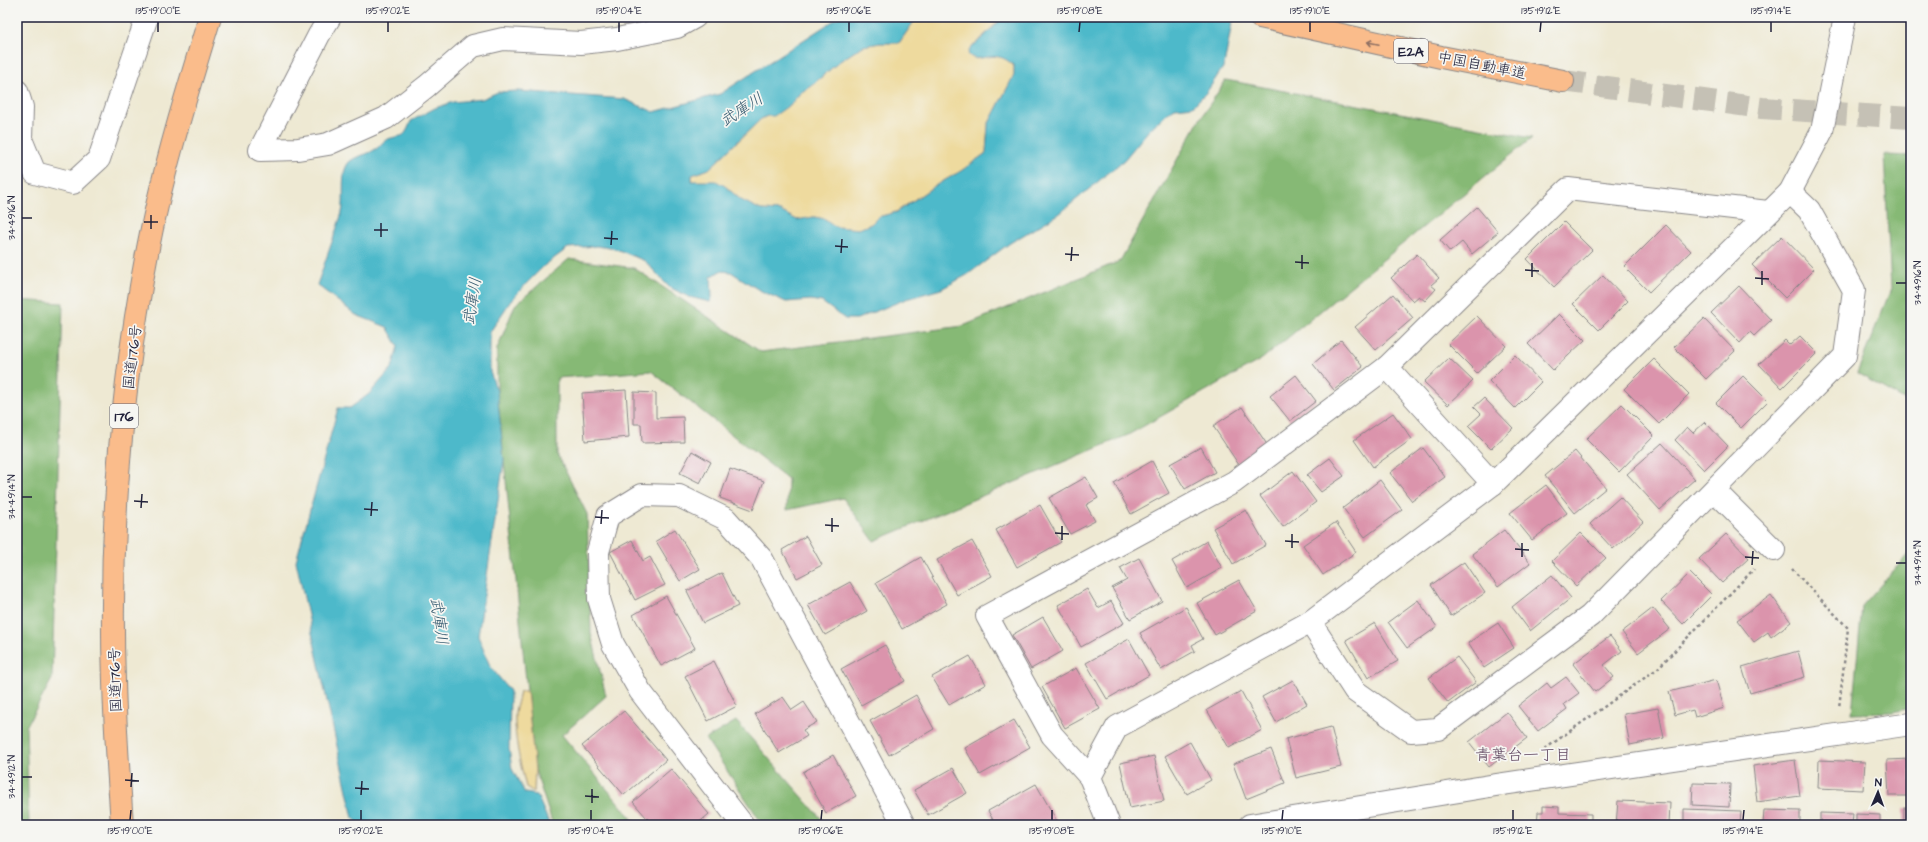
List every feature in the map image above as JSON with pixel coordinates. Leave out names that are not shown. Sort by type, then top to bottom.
[{"type":"highway","name":"国道176号","points":[[122,825],[114,681],[114,557],[122,430],[136,323],[149,243],[183,106],[210,17]]},
{"type":"highway","name":"中国自動車道","points":[[1260,17],[1426,54],[1563,81]]},
{"type":"street","points":[[17,91],[22,107],[21,139],[35,173],[73,183],[99,159],[146,17]]},
{"type":"street","points":[[330,17],[319,35],[260,150],[298,149],[328,144],[386,118],[427,86],[473,46],[504,39],[581,43],[617,39],[677,27],[695,17]]},
{"type":"street","points":[[1090,777],[1117,727],[1310,622],[1493,484],[1790,192],[1822,131],[1845,17]]},
{"type":"street","points":[[1109,825],[1090,777],[1052,735],[987,616],[1234,482],[1387,366],[1568,189],[1768,212]]},
{"type":"street","points":[[1310,622],[1355,691],[1411,731],[1438,729],[1590,616],[1845,356],[1854,290],[1810,210],[1790,192]]},
{"type":"street","points":[[1387,366],[1493,484]]},
{"type":"street","points":[[1714,490],[1774,550]]},
{"type":"street","points":[[743,825],[640,691],[613,644],[599,598],[598,552],[608,516],[642,495],[679,496],[726,520],[762,560],[904,825]]},
{"type":"street","points":[[1250,825],[1496,785],[1911,724]]},
{"type":"path","points":[[1541,752],[1657,669],[1774,550],[1848,628],[1836,734]]},
{"type":"green space","points":[[1226,80],[1532,138],[1262,359],[1128,435],[874,541],[843,498],[787,510],[788,479],[651,371],[557,378],[557,454],[587,514],[591,633],[606,696],[562,735],[637,825],[553,825],[535,770],[497,391],[497,349],[515,305],[569,259],[634,268],[761,352],[963,326],[1120,261],[1200,119]]},
{"type":"green space","points":[[1884,155],[1911,156],[1911,404],[1857,373],[1891,289]]},
{"type":"green space","points":[[17,300],[63,303],[52,679],[26,727],[29,825],[17,825]]},
{"type":"green space","points":[[1911,551],[1911,708],[1893,712],[1852,713],[1862,606]]},
{"type":"green space","points":[[736,721],[827,825],[763,825],[706,739]]},
{"type":"sand","points":[[917,17],[998,17],[998,22],[970,49],[976,59],[996,56],[1005,59],[1014,66],[1014,75],[988,125],[986,153],[961,171],[933,187],[896,212],[878,217],[871,224],[859,229],[836,227],[825,219],[814,217],[797,220],[780,211],[761,210],[741,200],[725,186],[692,181],[692,175],[709,169],[761,119],[791,104],[800,93],[811,86],[840,61],[863,46],[880,43],[899,43]]},
{"type":"sand","points":[[520,691],[527,691],[535,770],[534,792],[526,787],[516,741],[515,713]]},
{"type":"water","name":"武庫川","points":[[839,17],[917,17],[899,43],[880,43],[863,46],[840,61],[811,86],[800,93],[791,104],[774,116],[767,116],[761,119],[709,169],[692,175],[692,181],[716,181],[725,186],[741,200],[761,210],[780,211],[797,220],[814,217],[825,219],[836,227],[859,229],[871,224],[878,217],[897,212],[986,153],[988,125],[1014,75],[1014,66],[1007,60],[1000,57],[993,56],[977,58],[968,54],[970,49],[998,23],[998,17],[1233,17],[1224,66],[1206,93],[1193,106],[1175,108],[1167,113],[1149,130],[1124,160],[1059,214],[1010,243],[967,275],[941,289],[906,299],[857,319],[845,319],[822,302],[811,300],[786,302],[759,290],[731,272],[720,271],[711,277],[712,298],[710,302],[689,297],[669,287],[645,261],[616,249],[597,246],[568,248],[545,265],[510,302],[490,332],[490,372],[497,391],[504,460],[478,636],[490,666],[510,691],[509,749],[512,769],[525,793],[537,795],[550,825],[361,825],[353,818],[296,561],[338,408],[350,408],[369,394],[392,368],[398,346],[387,327],[356,315],[317,285],[342,213],[344,176],[348,163],[355,158],[376,149],[386,140],[402,136],[406,132],[411,121],[435,108],[453,102],[482,99],[498,92],[518,91],[624,99],[654,112],[720,94]]},
{"type":"building","points":[[1477,207],[1498,232],[1472,254],[1462,242],[1450,252],[1440,240]]},
{"type":"building","points":[[1564,222],[1592,250],[1554,287],[1527,259]]},
{"type":"building","points":[[1666,225],[1691,251],[1649,292],[1624,267]]},
{"type":"building","points":[[1782,236],[1814,269],[1785,298],[1752,265]]},
{"type":"building","points":[[1417,254],[1439,278],[1431,285],[1436,289],[1425,301],[1419,296],[1413,301],[1391,278]]},
{"type":"building","points":[[1603,275],[1628,301],[1599,330],[1573,304]]},
{"type":"building","points":[[1739,286],[1771,320],[1754,336],[1750,332],[1740,343],[1711,313]]},
{"type":"building","points":[[1393,294],[1413,318],[1376,350],[1355,327]]},
{"type":"building","points":[[1559,314],[1585,340],[1553,370],[1528,344]]},
{"type":"building","points":[[1477,316],[1506,346],[1477,373],[1448,344]]},
{"type":"building","points":[[1704,319],[1735,351],[1706,379],[1674,347]]},
{"type":"building","points":[[1800,336],[1817,353],[1782,388],[1759,364],[1785,340],[1790,345]]},
{"type":"building","points":[[1341,340],[1363,367],[1334,390],[1313,364]]},
{"type":"building","points":[[1515,355],[1541,382],[1515,408],[1489,381]]},
{"type":"building","points":[[1449,358],[1473,381],[1448,405],[1424,382]]},
{"type":"building","points":[[1654,359],[1689,394],[1659,424],[1624,389]]},
{"type":"building","points":[[1296,375],[1316,401],[1290,421],[1270,396]]},
{"type":"building","points":[[1743,376],[1768,401],[1741,428],[1716,403]]},
{"type":"building","points":[[626,390],[629,437],[585,441],[582,393]]},
{"type":"building","points":[[634,392],[656,393],[656,418],[683,417],[684,442],[642,443],[641,424],[634,424]]},
{"type":"building","points":[[1484,398],[1513,428],[1491,449],[1468,426],[1481,414],[1474,407]]},
{"type":"building","points":[[1622,404],[1654,436],[1619,472],[1586,439]]},
{"type":"building","points":[[1242,407],[1268,446],[1239,465],[1213,426]]},
{"type":"building","points":[[1393,413],[1412,439],[1373,467],[1354,440]]},
{"type":"building","points":[[1705,422],[1728,446],[1704,470],[1675,440],[1687,427],[1693,433]]},
{"type":"building","points":[[1662,443],[1695,479],[1660,510],[1627,474]]},
{"type":"building","points":[[1201,447],[1215,472],[1185,489],[1170,464]]},
{"type":"building","points":[[1423,448],[1445,477],[1412,501],[1390,473]]},
{"type":"building","points":[[692,451],[711,462],[700,483],[680,473]]},
{"type":"building","points":[[1575,451],[1606,488],[1575,513],[1545,476]]},
{"type":"building","points":[[1330,458],[1344,476],[1321,492],[1307,475]]},
{"type":"building","points":[[1152,461],[1169,493],[1131,514],[1114,483]]},
{"type":"building","points":[[730,469],[764,481],[753,510],[720,498]]},
{"type":"building","points":[[1293,471],[1316,502],[1283,527],[1260,496]]},
{"type":"building","points":[[1086,477],[1098,498],[1086,505],[1095,521],[1070,534],[1049,498]]},
{"type":"building","points":[[1380,480],[1402,510],[1365,537],[1343,508]]},
{"type":"building","points":[[1546,485],[1567,513],[1532,540],[1510,513]]},
{"type":"building","points":[[1620,497],[1643,522],[1613,549],[1590,524]]},
{"type":"building","points":[[1040,505],[1061,542],[1017,567],[996,530]]},
{"type":"building","points":[[1246,510],[1266,545],[1233,564],[1213,528]]},
{"type":"building","points":[[1336,522],[1356,552],[1323,575],[1303,545]]},
{"type":"building","points":[[675,529],[700,569],[680,581],[656,541]]},
{"type":"building","points":[[1504,530],[1530,563],[1498,587],[1472,554]]},
{"type":"building","points":[[1581,533],[1606,558],[1576,586],[1552,561]]},
{"type":"building","points":[[1726,534],[1749,558],[1722,583],[1699,559]]},
{"type":"building","points":[[806,536],[822,565],[797,578],[782,550]]},
{"type":"building","points":[[632,540],[643,561],[650,557],[665,585],[635,600],[610,552]]},
{"type":"building","points":[[972,541],[992,576],[957,595],[937,560]]},
{"type":"building","points":[[1207,541],[1222,568],[1187,588],[1172,561]]},
{"type":"building","points":[[921,557],[947,604],[902,629],[876,583]]},
{"type":"building","points":[[1139,558],[1162,601],[1130,619],[1112,588],[1127,580],[1120,568]]},
{"type":"building","points":[[1464,562],[1485,593],[1451,616],[1431,585]]},
{"type":"building","points":[[722,573],[738,606],[703,623],[687,591]]},
{"type":"building","points":[[1690,573],[1712,595],[1683,624],[1661,601]]},
{"type":"building","points":[[1552,575],[1571,598],[1530,631],[1512,607]]},
{"type":"building","points":[[1239,580],[1257,611],[1215,635],[1197,603]]},
{"type":"building","points":[[850,582],[867,611],[825,635],[808,605]]},
{"type":"building","points":[[1087,589],[1098,608],[1111,601],[1124,623],[1081,647],[1058,605]]},
{"type":"building","points":[[1771,595],[1791,622],[1771,637],[1768,632],[1754,642],[1737,620]]},
{"type":"building","points":[[666,596],[695,648],[661,666],[633,615]]},
{"type":"building","points":[[1418,600],[1437,627],[1407,648],[1388,622]]},
{"type":"building","points":[[1186,607],[1203,639],[1192,645],[1195,651],[1161,670],[1140,633]]},
{"type":"building","points":[[1653,608],[1670,629],[1638,653],[1622,632]]},
{"type":"building","points":[[1043,617],[1063,651],[1031,669],[1012,635]]},
{"type":"building","points":[[1375,623],[1398,661],[1368,678],[1346,640]]},
{"type":"building","points":[[1498,623],[1514,648],[1484,668],[1468,643]]},
{"type":"building","points":[[1610,636],[1622,651],[1604,665],[1614,677],[1595,692],[1573,664]]},
{"type":"building","points":[[1129,639],[1149,675],[1107,699],[1086,663]]},
{"type":"building","points":[[885,645],[905,681],[861,705],[841,669]]},
{"type":"building","points":[[1798,651],[1805,677],[1750,693],[1742,667]]},
{"type":"building","points":[[970,656],[986,684],[949,705],[932,677]]},
{"type":"building","points":[[1457,657],[1476,682],[1448,703],[1429,678]]},
{"type":"building","points":[[714,661],[737,706],[708,721],[685,676]]},
{"type":"building","points":[[1076,668],[1100,709],[1065,728],[1042,687]]},
{"type":"building","points":[[1566,677],[1579,693],[1564,704],[1567,709],[1538,731],[1518,706],[1547,683],[1551,688]]},
{"type":"building","points":[[1293,680],[1307,704],[1276,722],[1262,697]]},
{"type":"building","points":[[1716,680],[1724,708],[1695,717],[1693,710],[1675,715],[1669,692]]},
{"type":"building","points":[[1241,691],[1262,730],[1229,748],[1207,710]]},
{"type":"building","points":[[916,695],[934,729],[889,755],[870,721]]},
{"type":"building","points":[[783,697],[792,710],[804,702],[817,722],[803,730],[807,736],[779,753],[755,714]]},
{"type":"building","points":[[1658,708],[1664,738],[1630,745],[1624,714]]},
{"type":"building","points":[[624,711],[666,760],[624,795],[582,746]]},
{"type":"building","points":[[1507,712],[1527,738],[1489,767],[1469,742]]},
{"type":"building","points":[[1014,720],[1030,747],[980,775],[965,748]]},
{"type":"building","points":[[1331,727],[1341,767],[1296,778],[1286,739]]},
{"type":"building","points":[[1190,742],[1211,780],[1187,794],[1165,756]]},
{"type":"building","points":[[1271,749],[1285,783],[1246,799],[1233,764]]},
{"type":"building","points":[[833,755],[856,796],[826,813],[803,772]]},
{"type":"building","points":[[1154,756],[1164,801],[1130,808],[1120,763]]},
{"type":"building","points":[[1911,759],[1911,796],[1889,796],[1887,760]]},
{"type":"building","points":[[1795,760],[1800,796],[1757,802],[1753,766]]},
{"type":"building","points":[[1819,760],[1865,762],[1863,790],[1818,788]]},
{"type":"building","points":[[953,768],[967,793],[928,815],[914,790]]},
{"type":"building","points":[[671,769],[709,814],[696,825],[653,825],[633,802]]},
{"type":"building","points":[[1693,783],[1730,784],[1729,807],[1692,805]]},
{"type":"building","points":[[1036,784],[1058,823],[1054,825],[996,825],[988,811]]},
{"type":"building","points":[[1618,801],[1670,803],[1669,825],[1616,825]]},
{"type":"building","points":[[1543,806],[1559,807],[1559,813],[1591,814],[1591,825],[1537,825],[1538,812],[1543,812]]},
{"type":"building","points":[[1904,808],[1911,808],[1911,825],[1904,825]]},
{"type":"building","points":[[1684,809],[1741,811],[1740,825],[1684,825]]},
{"type":"building","points":[[1764,810],[1800,811],[1800,825],[1763,825]]},
{"type":"building","points":[[1820,813],[1853,814],[1852,825],[1820,825]]},
{"type":"building","points":[[1856,814],[1880,815],[1880,825],[1856,825]]},
{"type":"tunnel","points":[[1563,81],[1762,108],[1911,118]]},
{"type":"district","name":"青葉台一丁目","points":[[1523,754]]}]
